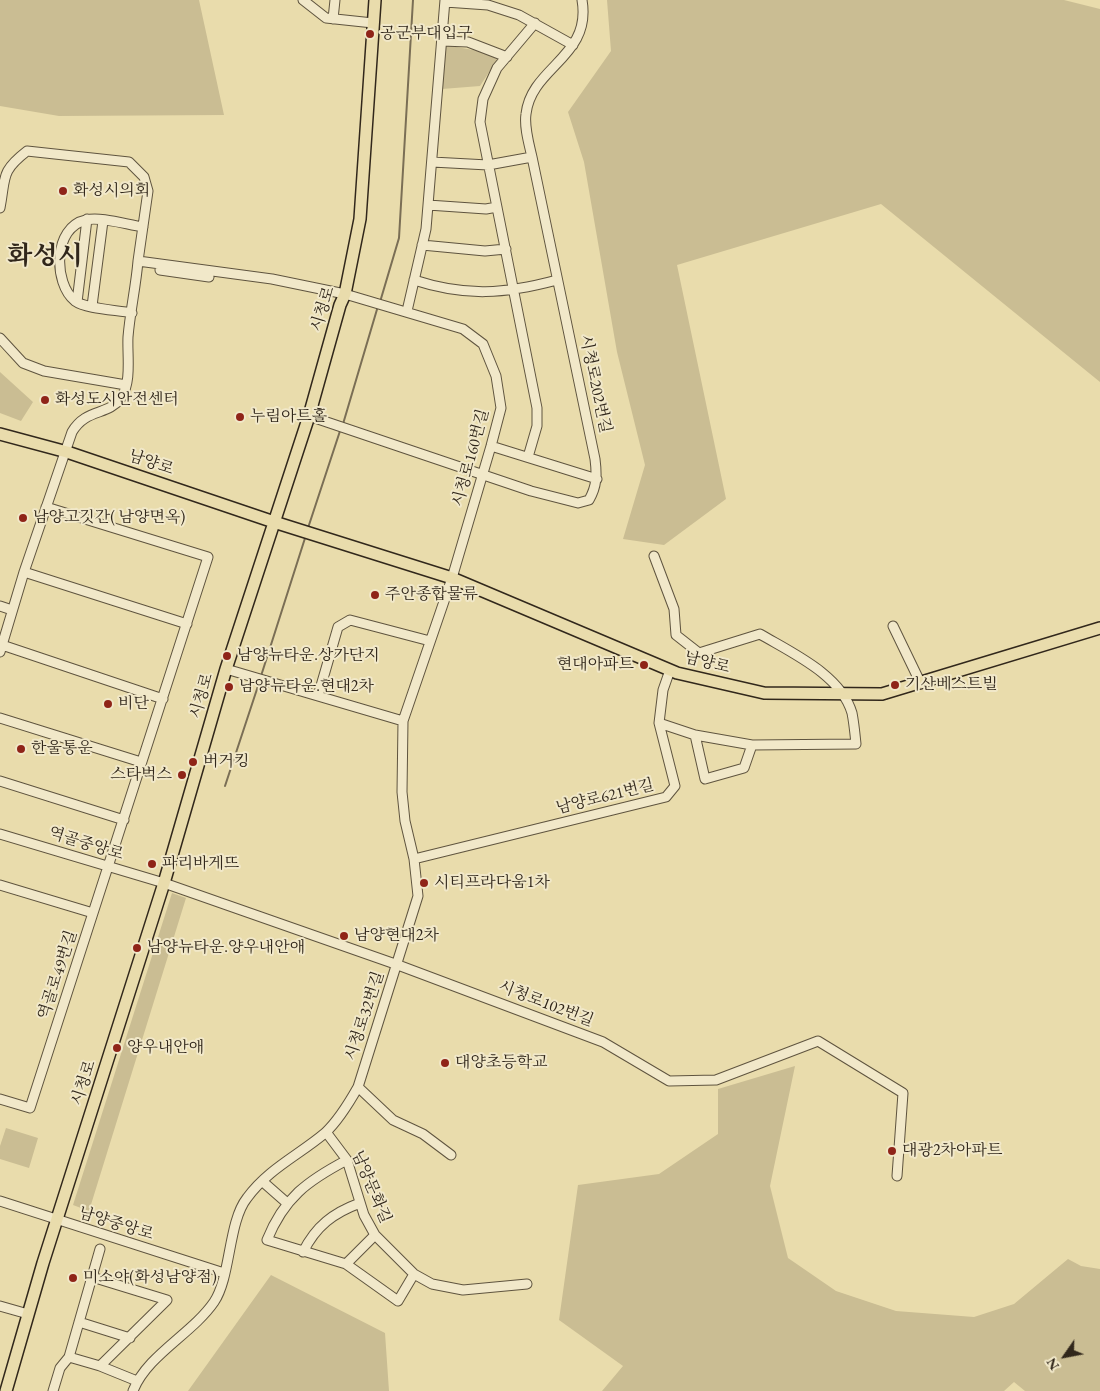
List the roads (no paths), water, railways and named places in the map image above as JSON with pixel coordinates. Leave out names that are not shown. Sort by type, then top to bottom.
[{"type":"main road","name":"시청로","points":[[6,1391],[28,1314],[164,883],[226,669],[309,416],[345,294],[360,219],[375,0]]},
{"type":"main road","name":"남양로","points":[[0,434],[67,452],[274,522],[452,578],[670,670],[764,693],[843,696],[882,694],[921,684],[1100,628]]},
{"type":"street","points":[[303,0],[326,18],[373,23]]},
{"type":"street","points":[[333,18],[335,0]]},
{"type":"street","name":"시청로202번길","points":[[582,0],[583,28],[573,45],[531,95],[526,115],[532,157],[557,280],[587,415],[597,479]]},
{"type":"street","points":[[407,311],[422,246],[428,205],[445,1],[488,5],[519,15],[573,45]]},
{"type":"street","points":[[528,457],[537,426],[537,408],[480,122],[483,98],[497,68],[535,24]]},
{"type":"street","points":[[442,41],[468,42],[493,50],[507,57]]},
{"type":"street","points":[[0,208],[3,180],[11,163],[27,151],[129,162],[144,177],[148,191],[132,313],[126,385],[122,396],[116,402],[78,421],[72,432],[67,452],[24,572],[1,649],[163,699]]},
{"type":"street","points":[[432,162],[488,165],[532,157]]},
{"type":"street","points":[[428,205],[486,209],[496,207]]},
{"type":"street","points":[[132,313],[77,302],[67,293],[60,275],[63,241],[78,223],[87,219],[143,227]]},
{"type":"street","points":[[77,302],[87,219]]},
{"type":"street","points":[[92,306],[103,221]]},
{"type":"street","points":[[422,246],[485,251],[506,250]]},
{"type":"street","name":"시청로160번길","points":[[138,264],[272,279],[345,294],[462,329],[483,344],[496,376],[501,408],[452,578]]},
{"type":"street","points":[[414,280],[436,287],[487,293],[557,280]]},
{"type":"street","points":[[0,338],[22,363],[36,368],[126,385]]},
{"type":"street","points":[[309,416],[531,491],[578,503],[590,500],[595,490],[597,479],[491,446]]},
{"type":"street","points":[[46,507],[208,557],[141,762],[110,867],[93,913]]},
{"type":"street","points":[[654,556],[674,609],[676,635],[699,653],[760,634],[825,676],[843,696],[852,713],[856,744],[752,745],[695,735],[659,723],[663,690],[670,670]]},
{"type":"street","points":[[24,572],[187,624]]},
{"type":"street","name":"시청로32번길","points":[[133,1391],[145,1370],[197,1323],[215,1300],[245,1199],[270,1172],[326,1132],[344,1110],[358,1087],[418,896],[414,859],[405,821],[403,802],[403,721],[452,578]]},
{"type":"street","points":[[0,606],[12,610]]},
{"type":"street","points":[[318,696],[338,627],[350,620],[430,641]]},
{"type":"street","points":[[893,626],[921,684]]},
{"type":"street","points":[[226,669],[403,721]]},
{"type":"street","points":[[0,718],[141,762]]},
{"type":"street","name":"남양로621번길","points":[[414,859],[666,798],[675,786],[659,723]]},
{"type":"street","points":[[695,735],[705,779],[744,768],[752,745]]},
{"type":"street","points":[[0,781],[124,820]]},
{"type":"street","name":"역골중앙로","points":[[0,834],[164,883]]},
{"type":"street","name":"시청로102번길","points":[[164,883],[398,964],[603,1042],[670,1081],[716,1080],[818,1041],[903,1093],[897,1176]]},
{"type":"street","name":"역골로49번길","points":[[0,884],[93,913],[30,1108],[0,1099]]},
{"type":"street","points":[[358,1087],[393,1120],[423,1134],[451,1155]]},
{"type":"street","name":"남양문화길","points":[[326,1132],[347,1160],[364,1215],[374,1235],[414,1274],[432,1284],[463,1290],[527,1284]]},
{"type":"street","points":[[347,1160],[324,1172],[300,1189],[287,1202],[275,1220],[267,1240],[346,1264],[398,1301],[414,1274]]},
{"type":"street","points":[[262,1181],[287,1202]]},
{"type":"street","name":"남양중앙로","points":[[0,1201],[57,1221],[224,1273]]},
{"type":"street","points":[[303,1252],[312,1235],[323,1222],[342,1210],[360,1202]]},
{"type":"street","points":[[346,1264],[374,1235]]},
{"type":"street","points":[[53,1391],[60,1368],[69,1357],[100,1249]]},
{"type":"street","points":[[92,1276],[167,1300],[100,1366]]},
{"type":"street","points":[[0,1306],[28,1314]]},
{"type":"street","points":[[79,1322],[130,1338]]},
{"type":"street","points":[[69,1357],[100,1366],[137,1381]]},
{"type":"waterway","points":[[380,302],[399,238],[413,0]]},
{"type":"waterway","points":[[343,424],[378,306]]},
{"type":"waterway","points":[[308,528],[340,431]]},
{"type":"waterway","points":[[261,676],[306,535]]},
{"type":"waterway","points":[[225,786],[259,683]]},
{"type":"place","name":"공군부대입구","points":[[370,34]]},
{"type":"place","name":"화성시의회","points":[[63,191]]},
{"type":"place","name":"화성도시안전센터","points":[[45,400]]},
{"type":"place","name":"누림아트홀","points":[[240,417]]},
{"type":"place","name":"남양고깃간( 남양면옥)","points":[[23,518]]},
{"type":"place","name":"주안종합물류","points":[[375,595]]},
{"type":"place","name":"남양뉴타운.상가단지","points":[[227,656]]},
{"type":"place","name":"현대아파트","points":[[644,665]]},
{"type":"place","name":"기산베스트빌","points":[[895,685]]},
{"type":"place","name":"남양뉴타운.현대2차","points":[[229,687]]},
{"type":"place","name":"비단","points":[[108,704]]},
{"type":"place","name":"한울통운","points":[[21,749]]},
{"type":"place","name":"버거킹","points":[[193,762]]},
{"type":"place","name":"스타벅스","points":[[182,775]]},
{"type":"place","name":"파리바게뜨","points":[[152,864]]},
{"type":"place","name":"시티프라다움1차","points":[[424,883]]},
{"type":"place","name":"남양현대2차","points":[[344,936]]},
{"type":"place","name":"남양뉴타운.양우내안애","points":[[137,948]]},
{"type":"place","name":"양우내안애","points":[[117,1048]]},
{"type":"place","name":"대양초등학교","points":[[445,1063]]},
{"type":"place","name":"대광2차아파트","points":[[892,1151]]},
{"type":"place","name":"미소야(화성남양점)","points":[[73,1278]]},
{"type":"district","name":"화성시","points":[[45,257]]}]
